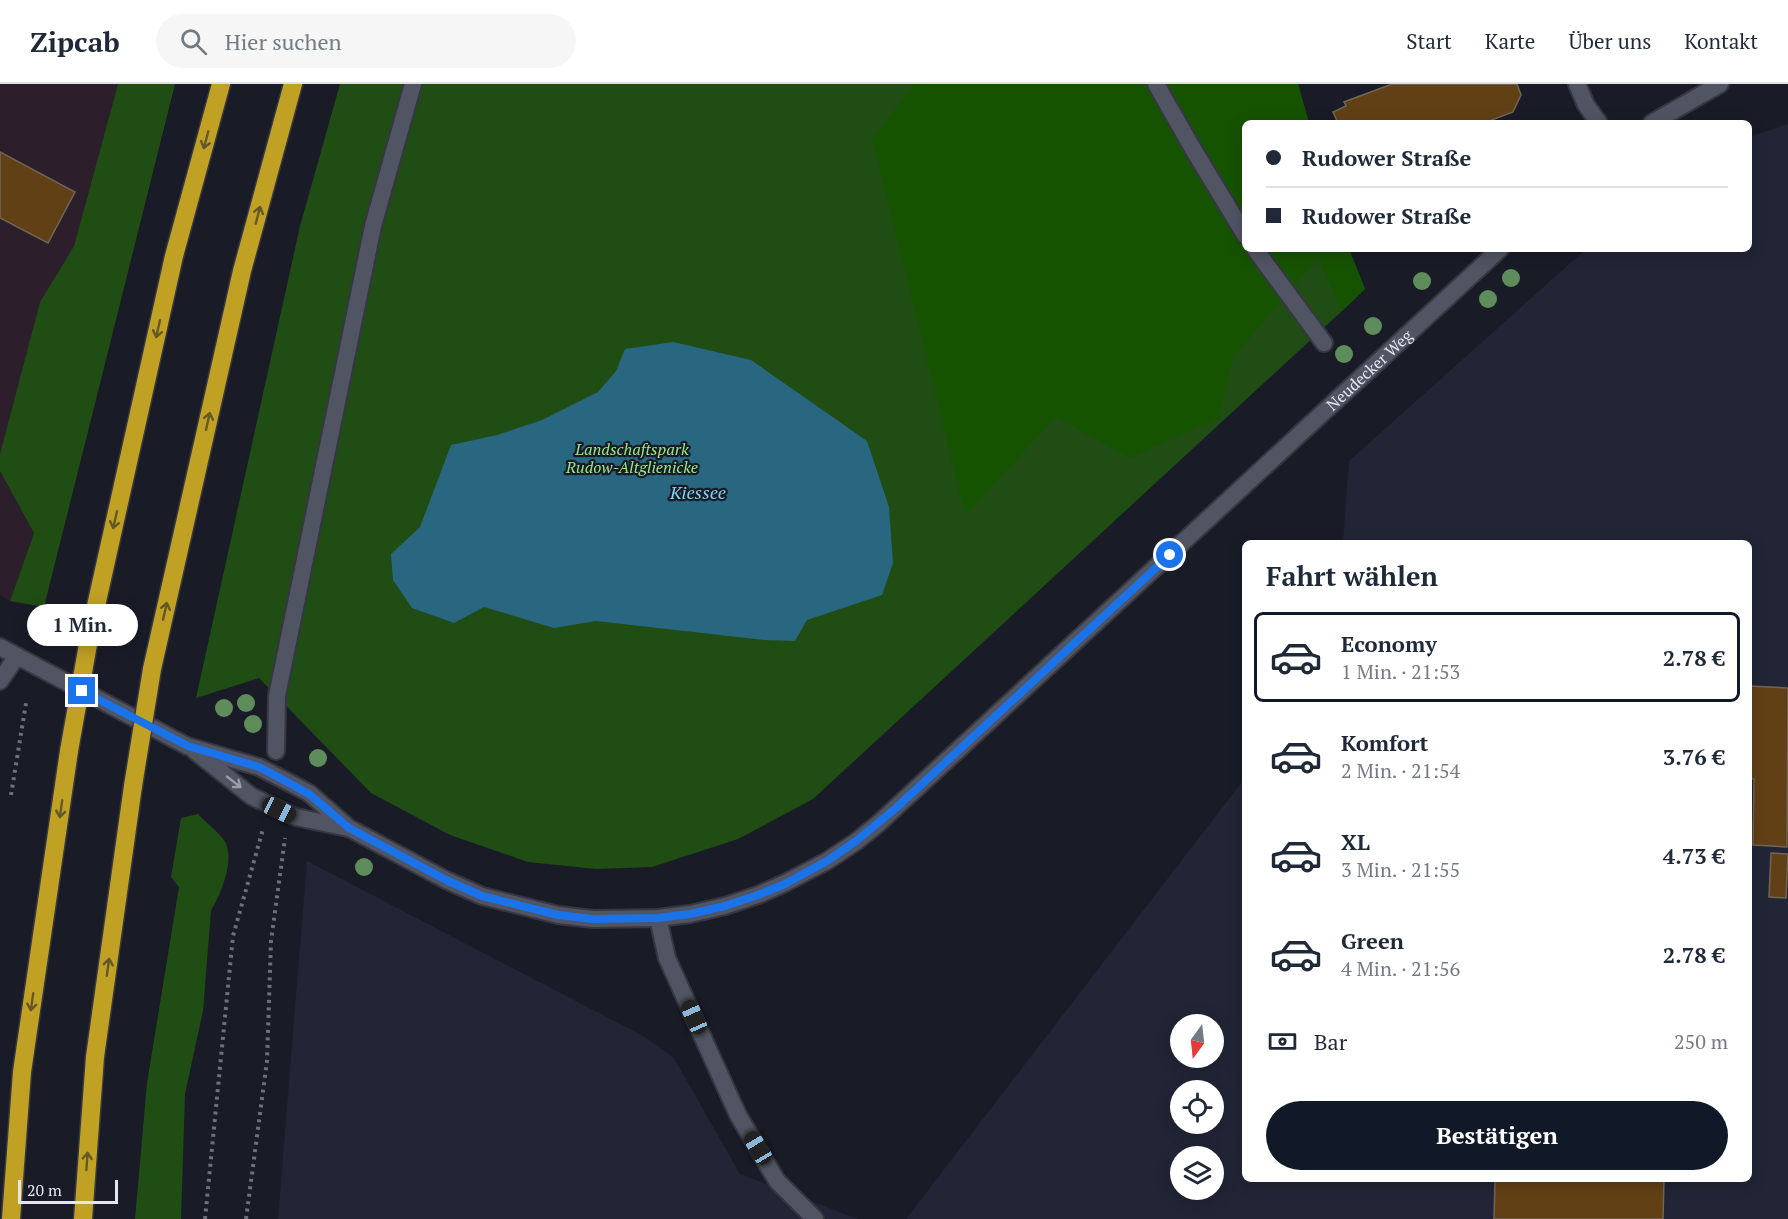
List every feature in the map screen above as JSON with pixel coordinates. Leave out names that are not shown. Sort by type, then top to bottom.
[{"type":"highway","points":[[11,1219],[22,1072],[69,752],[90,633],[174,256],[221,84]]},
{"type":"highway","points":[[83,1219],[95,1057],[152,669],[242,271],[293,84]]},
{"type":"street","points":[[276,751],[277,696],[373,226],[413,84]]},
{"type":"street","points":[[1156,84],[1242,230]]},
{"type":"street","points":[[1577,84],[1586,105],[1597,120]]},
{"type":"street","points":[[1657,120],[1720,84]]},
{"type":"street","points":[[1257,252],[1324,343]]},
{"type":"street","name":"Neudecker Weg","points":[[349,828],[446,880],[491,898],[558,915],[592,919],[658,918],[690,914],[725,906],[785,884],[827,861],[856,841],[896,808],[1497,252]]},
{"type":"street","points":[[0,647],[188,746],[251,796],[296,818],[349,828]]},
{"type":"street","points":[[0,681],[17,656]]},
{"type":"street","points":[[188,746],[259,767],[309,794],[349,828]]},
{"type":"street","points":[[658,918],[667,958],[738,1115],[777,1181],[815,1219]]},
{"type":"path","points":[[11,795],[26,703]]},
{"type":"path","points":[[205,1219],[233,936],[264,826]]},
{"type":"path","points":[[246,1219],[267,1061],[271,941],[285,837]]},
{"type":"shaded area","points":[[0,84],[118,84],[74,246],[40,302],[0,454]]},
{"type":"shaded area","points":[[1788,124],[1788,1219],[906,1219],[1242,782],[1242,1182],[1752,1182],[1752,540],[1343,540],[1349,461],[1583,252],[1752,252],[1752,136]]},
{"type":"shaded area","points":[[0,471],[34,533],[10,601],[0,595]]},
{"type":"shaded area","points":[[307,861],[645,1037],[674,1058],[740,1174],[858,1219],[278,1219]]},
{"type":"green space","points":[[118,84],[175,84],[44,607],[10,601],[34,533],[0,471],[0,454],[40,302],[74,246]]},
{"type":"green space","name":"Landschaftspark Rudow-Altglienicke","points":[[340,84],[1298,84],[1308,120],[1242,120],[1242,252],[1350,252],[1365,289],[813,799],[738,839],[652,867],[596,869],[528,862],[450,835],[371,793],[259,678],[196,698],[300,226]]},
{"type":"green space","points":[[915,84],[1298,84],[1308,120],[1242,120],[1242,252],[1350,252],[1365,289],[1342,311],[1318,258],[1234,356],[1219,418],[1130,458],[1056,417],[965,515],[872,139]]},
{"type":"green space","points":[[198,814],[225,842],[228,849],[228,867],[219,895],[211,910],[203,1011],[185,1094],[181,1219],[135,1219],[147,1083],[179,887],[171,877],[181,818]]},
{"type":"water","name":"Kiessee","points":[[673,342],[751,360],[867,441],[889,507],[893,563],[882,595],[807,620],[795,641],[764,640],[596,621],[554,628],[484,607],[454,623],[412,608],[393,580],[391,554],[420,527],[451,445],[497,435],[542,420],[598,392],[616,371],[625,349]]},
{"type":"building","points":[[1392,84],[1517,84],[1521,95],[1513,112],[1492,120],[1337,120],[1333,112],[1346,106],[1344,102]]},
{"type":"building","points":[[0,152],[75,192],[48,243],[0,218]]},
{"type":"building","points":[[1752,686],[1788,688],[1787,847],[1753,845],[1754,779],[1752,779]]},
{"type":"building","points":[[1771,853],[1788,854],[1786,898],[1769,897]]},
{"type":"building","points":[[1495,1182],[1664,1182],[1663,1219],[1494,1219]]},
{"type":"route","points":[[82,691],[188,746],[259,767],[309,794],[349,828],[446,880],[482,896],[558,915],[592,919],[621,920],[690,914],[725,906],[785,884],[827,861],[856,841],[896,808],[1170,555]]}]
